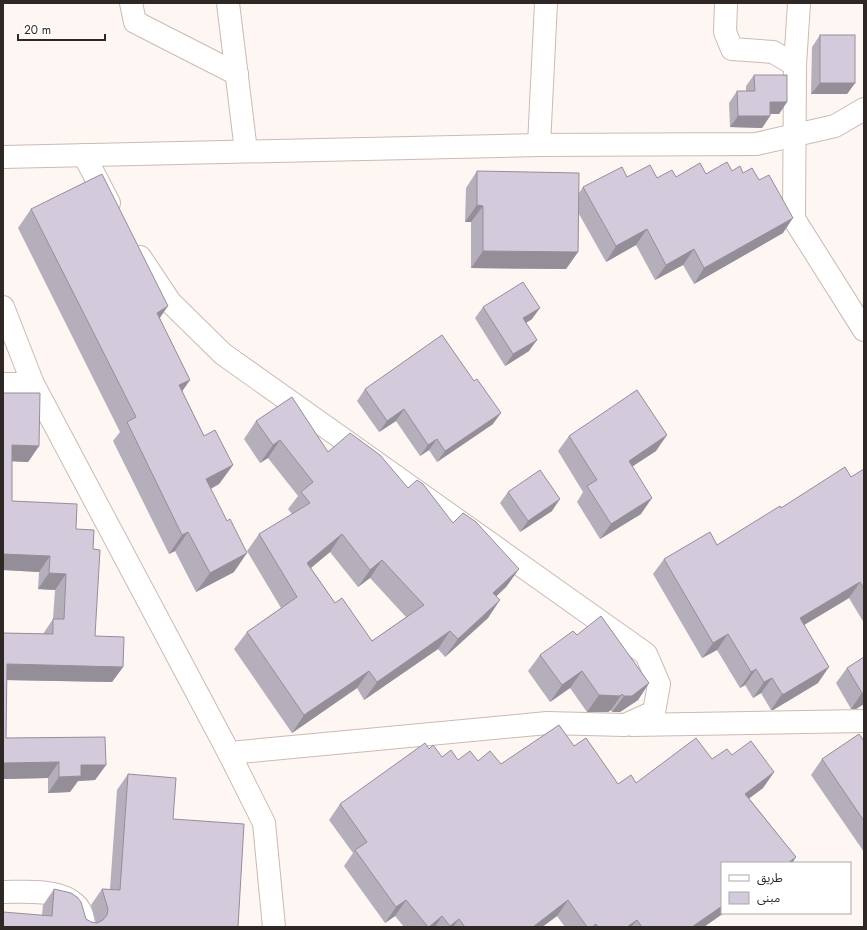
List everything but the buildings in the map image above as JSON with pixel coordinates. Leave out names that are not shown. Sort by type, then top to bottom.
[{"type":"street","points":[[131,3],[135,22],[237,74]]},
{"type":"street","points":[[228,3],[246,151]]},
{"type":"street","points":[[539,145],[546,3]]},
{"type":"street","points":[[726,3],[725,32],[732,49],[773,52],[795,65]]},
{"type":"street","points":[[800,3],[795,65],[796,136],[794,219],[864,330]]},
{"type":"street","points":[[3,157],[539,145],[756,144],[835,126],[864,109]]},
{"type":"street","points":[[84,155],[118,222]]},
{"type":"street","points":[[130,241],[170,302],[223,354],[646,654],[659,684],[654,712],[625,725]]},
{"type":"street","points":[[3,307],[33,384],[230,753],[264,824],[274,927]]},
{"type":"street","points":[[3,384],[33,384]]},
{"type":"street","points":[[230,753],[546,723],[625,725],[864,721]]},
{"type":"street","points":[[3,892],[57,894],[75,904],[84,917],[84,927]]}]
